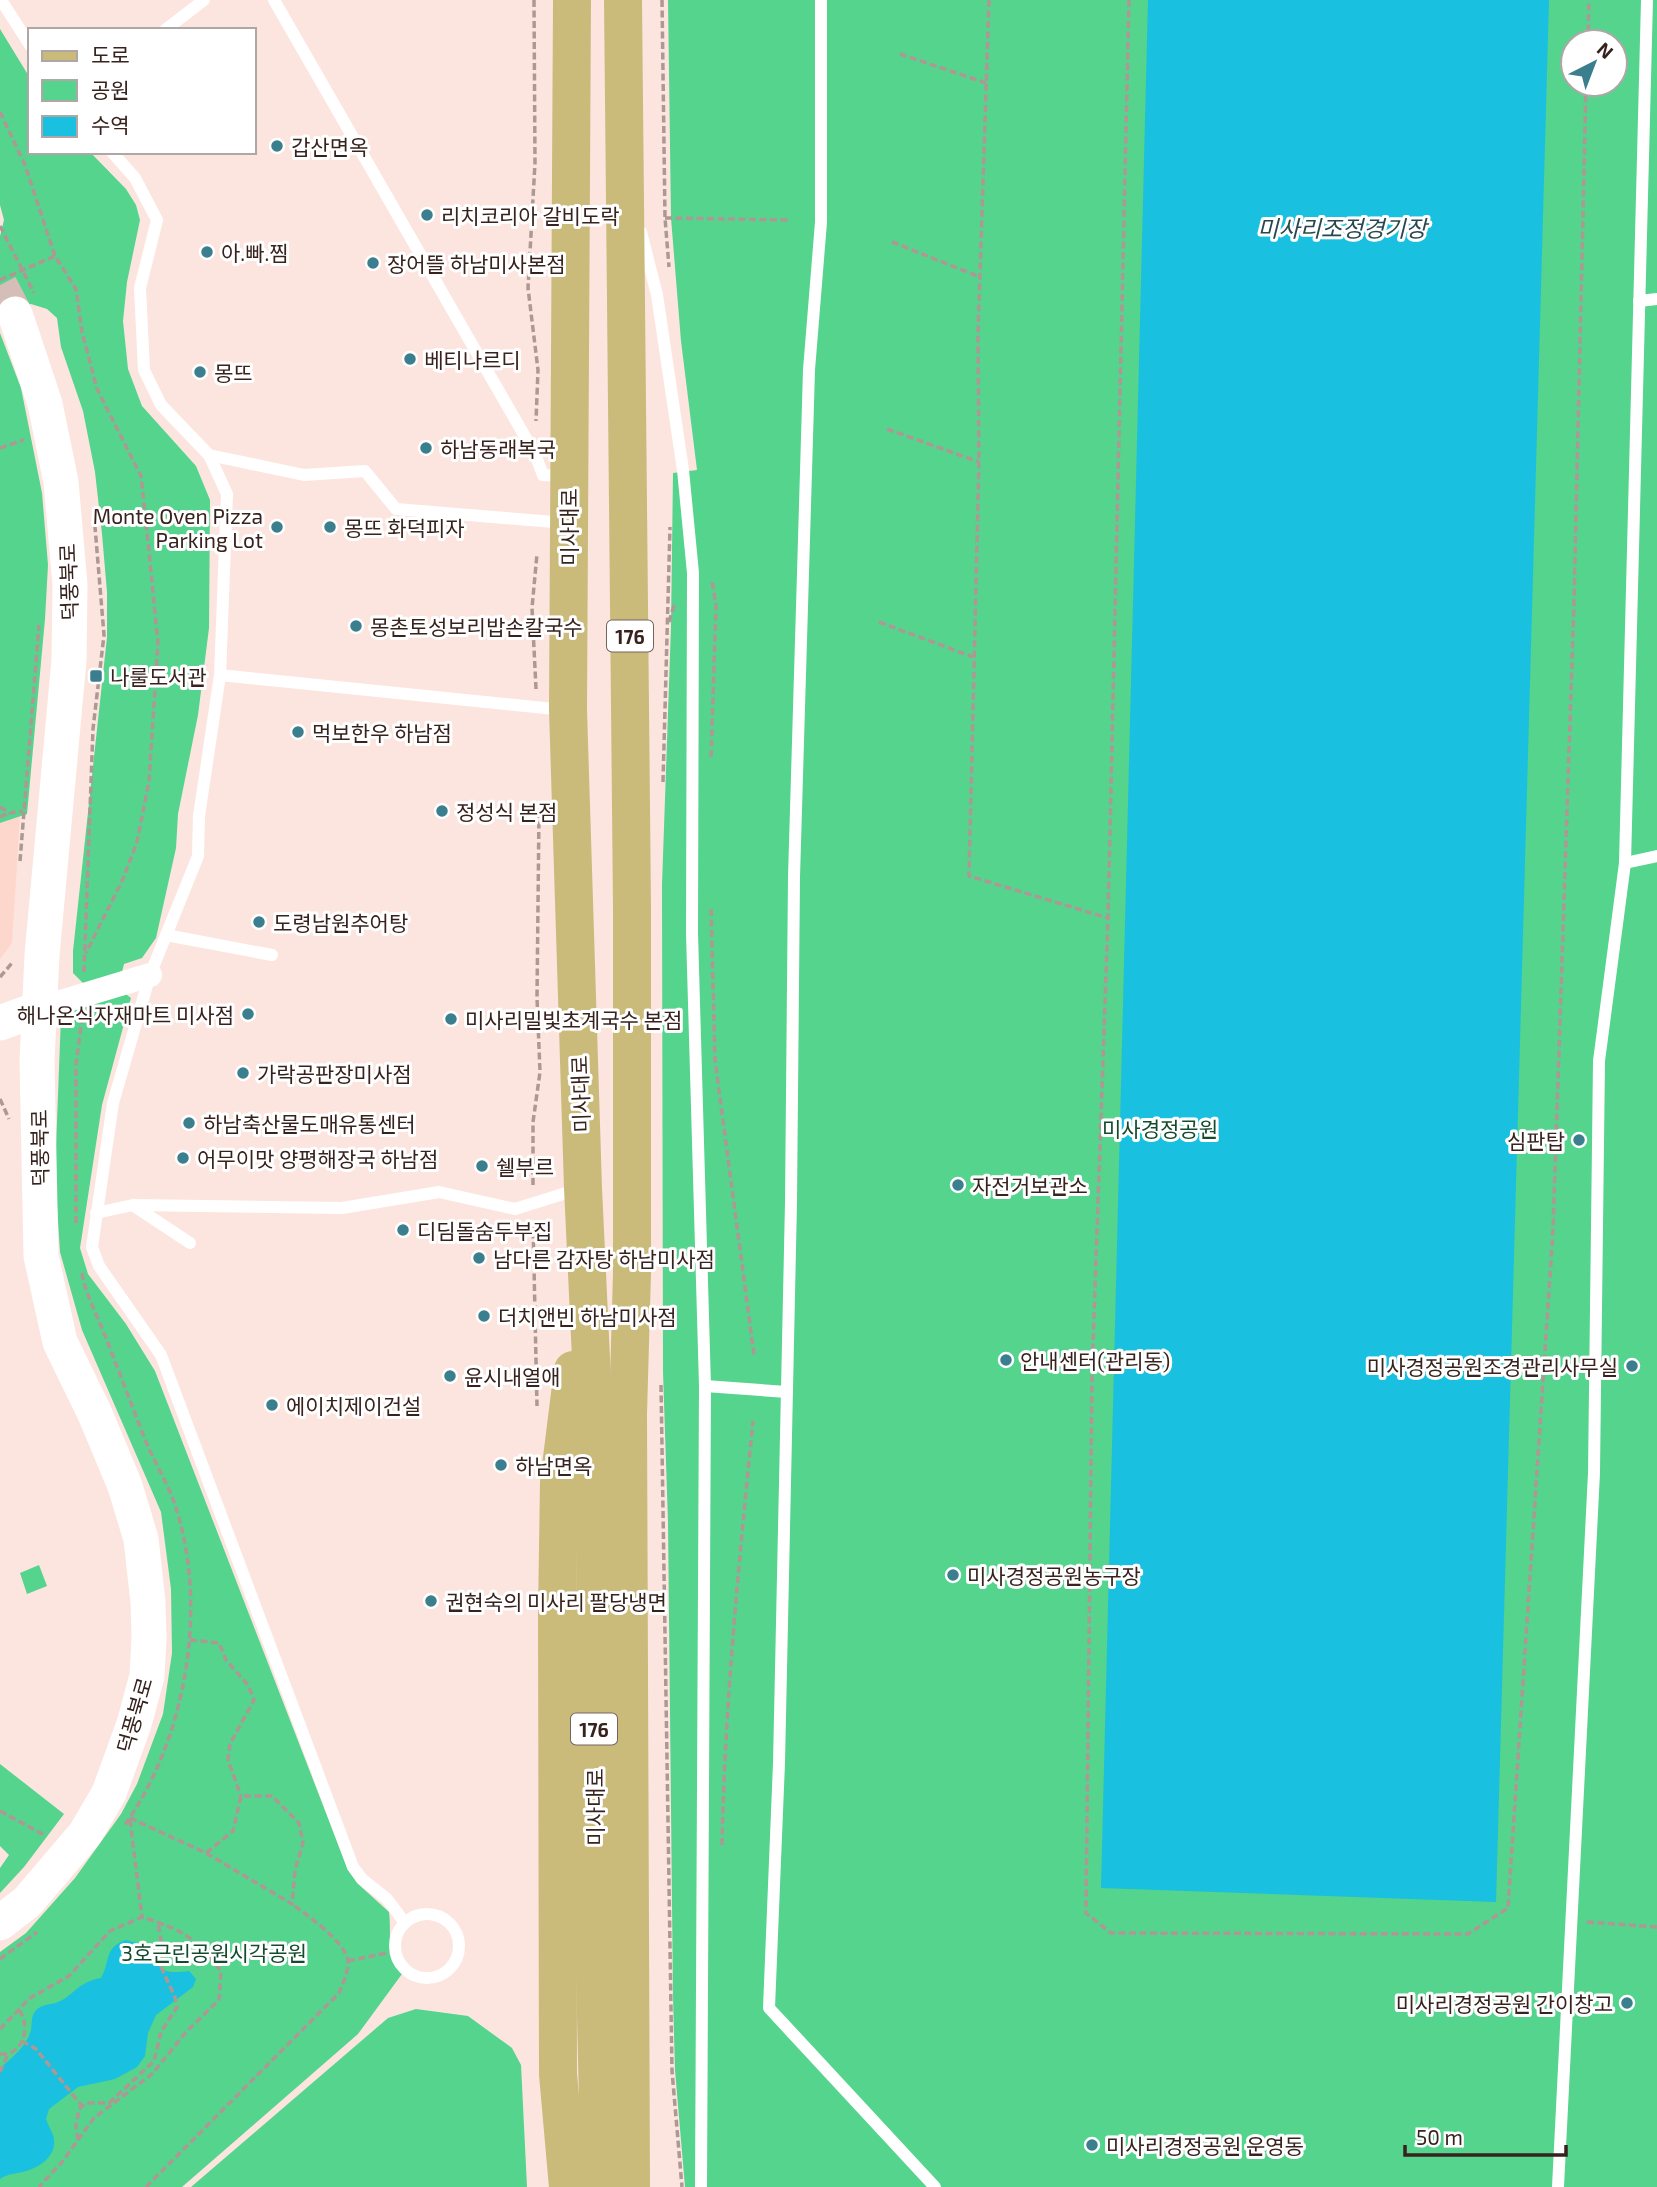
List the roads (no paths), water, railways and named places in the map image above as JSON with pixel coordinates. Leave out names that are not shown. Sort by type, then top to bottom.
[{"type":"main road","name":"미사대로","points":[[572,0],[568,476],[554,522],[552,710],[583,1188],[596,1465],[593,1889],[600,2187]]},
{"type":"main road","name":"미사대로","points":[[622,0],[632,908],[632,1273],[628,1414],[631,2187]]},
{"type":"main road","points":[[568,2187],[558,2074],[559,1482],[586,1270]]},
{"type":"main road","points":[[632,1273],[647,1378],[646,1524],[652,1583],[651,2051],[657,2187]]},
{"type":"street","name":"덕풍북로","points":[[0,1923],[27,1902],[85,1834],[109,1793],[134,1724],[147,1676],[148,1650],[148,1602],[141,1539],[125,1486],[95,1414],[60,1342],[41,1256],[37,1060],[42,956],[69,660],[70,585],[61,482],[26,306]]},
{"type":"street","points":[[0,1023],[150,975]]},
{"type":"lane","points":[[1,0],[28,42]]},
{"type":"lane","points":[[167,28],[204,0]]},
{"type":"lane","points":[[274,0],[535,454],[542,475],[568,476]]},
{"type":"lane","points":[[821,0],[821,222],[809,370],[793,877],[787,1392],[779,1763],[769,2008],[935,2187]]},
{"type":"lane","points":[[1558,2187],[1594,1473],[1599,1061],[1625,863],[1647,0]]},
{"type":"lane","points":[[114,154],[135,178],[157,220],[140,288],[144,370],[161,405],[209,456],[227,494],[220,675],[199,816],[198,856],[150,975],[113,1103],[92,1247],[99,1266],[161,1355],[353,1867],[362,1879],[387,1899],[405,1923]]},
{"type":"lane","points":[[625,163],[657,295],[684,483],[693,573],[692,933],[705,1386],[701,2187]]},
{"type":"lane","points":[[1639,301],[1657,299]]},
{"type":"lane","points":[[209,456],[304,475],[365,471],[397,509],[554,522]]},
{"type":"lane","points":[[220,675],[552,710]]},
{"type":"lane","points":[[1625,863],[1657,856]]},
{"type":"lane","points":[[166,935],[272,955]]},
{"type":"lane","points":[[96,1213],[133,1205],[342,1208],[439,1192],[515,1209],[583,1188]]},
{"type":"lane","points":[[133,1205],[191,1243]]},
{"type":"lane","points":[[705,1386],[787,1392]]},
{"type":"lane","points":[[424,1914],[445,1920],[458,1937],[457,1958],[452,1967],[443,1974],[423,1978],[405,1969],[399,1961],[396,1941],[405,1923],[424,1914]]},
{"type":"water","name":"미사리조정경기장","points":[[1148,0],[1549,0],[1496,1902],[1101,1888]]},
{"type":"water","points":[[126,1940],[148,1946],[162,1969],[172,1972],[189,1971],[196,1979],[193,1987],[156,2015],[148,2033],[145,2056],[137,2067],[115,2079],[78,2087],[49,2109],[46,2119],[53,2135],[54,2148],[43,2163],[0,2179],[0,2068],[26,2041],[37,2010],[63,1999],[86,1983],[101,1978],[111,1951]]},
{"type":"tunnel","points":[[0,285],[15,314]]},
{"type":"place","name":"갑산면옥","points":[[277,146]]},
{"type":"place","name":"리치코리아 갈비도락","points":[[427,215]]},
{"type":"place","name":"아.빠.찜","points":[[207,252]]},
{"type":"place","name":"장어뜰 하남미사본점","points":[[373,263]]},
{"type":"place","name":"베티나르디","points":[[410,359]]},
{"type":"place","name":"몽뜨","points":[[200,372]]},
{"type":"place","name":"하남동래복국","points":[[426,448]]},
{"type":"place","name":"Monte Oven Pizza Parking Lot","points":[[277,527]]},
{"type":"place","name":"몽뜨 화덕피자","points":[[330,527]]},
{"type":"place","name":"몽촌토성보리밥손칼국수","points":[[356,626]]},
{"type":"place","name":"나룰도서관","points":[[96,676]]},
{"type":"place","name":"먹보한우 하남점","points":[[298,732]]},
{"type":"place","name":"정성식 본점","points":[[442,811]]},
{"type":"place","name":"도령남원추어탕","points":[[259,922]]},
{"type":"place","name":"해나온식자재마트 미사점","points":[[248,1014]]},
{"type":"place","name":"미사리밀빛초계국수 본점","points":[[451,1019]]},
{"type":"place","name":"가락공판장미사점","points":[[243,1073]]},
{"type":"place","name":"하남축산물도매유통센터","points":[[189,1123]]},
{"type":"place","name":"심판탑","points":[[1579,1140]]},
{"type":"place","name":"어무이맛 양평해장국 하남점","points":[[183,1158]]},
{"type":"place","name":"쉘부르","points":[[482,1166]]},
{"type":"place","name":"자전거보관소","points":[[958,1185]]},
{"type":"place","name":"디딤돌숨두부집","points":[[403,1230]]},
{"type":"place","name":"남다른 감자탕 하남미사점","points":[[479,1258]]},
{"type":"place","name":"더치앤빈 하남미사점","points":[[484,1316]]},
{"type":"place","name":"안내센터(관리동)","points":[[1006,1360]]},
{"type":"place","name":"미사경정공원조경관리사무실","points":[[1632,1366]]},
{"type":"place","name":"윤시내열애","points":[[450,1376]]},
{"type":"place","name":"에이치제이건설","points":[[272,1405]]},
{"type":"place","name":"하남면옥","points":[[501,1465]]},
{"type":"place","name":"미사경정공원농구장","points":[[953,1575]]},
{"type":"place","name":"권현숙의 미사리 팔당냉면","points":[[431,1601]]},
{"type":"place","name":"미사리경정공원 간이창고","points":[[1627,2003]]},
{"type":"place","name":"미사리경정공원 운영동","points":[[1092,2145]]},
{"type":"park label","name":"미사경정공원","points":[[1160,1128]]},
{"type":"park label","name":"3호근린공원시각공원","points":[[214,1952]]}]
